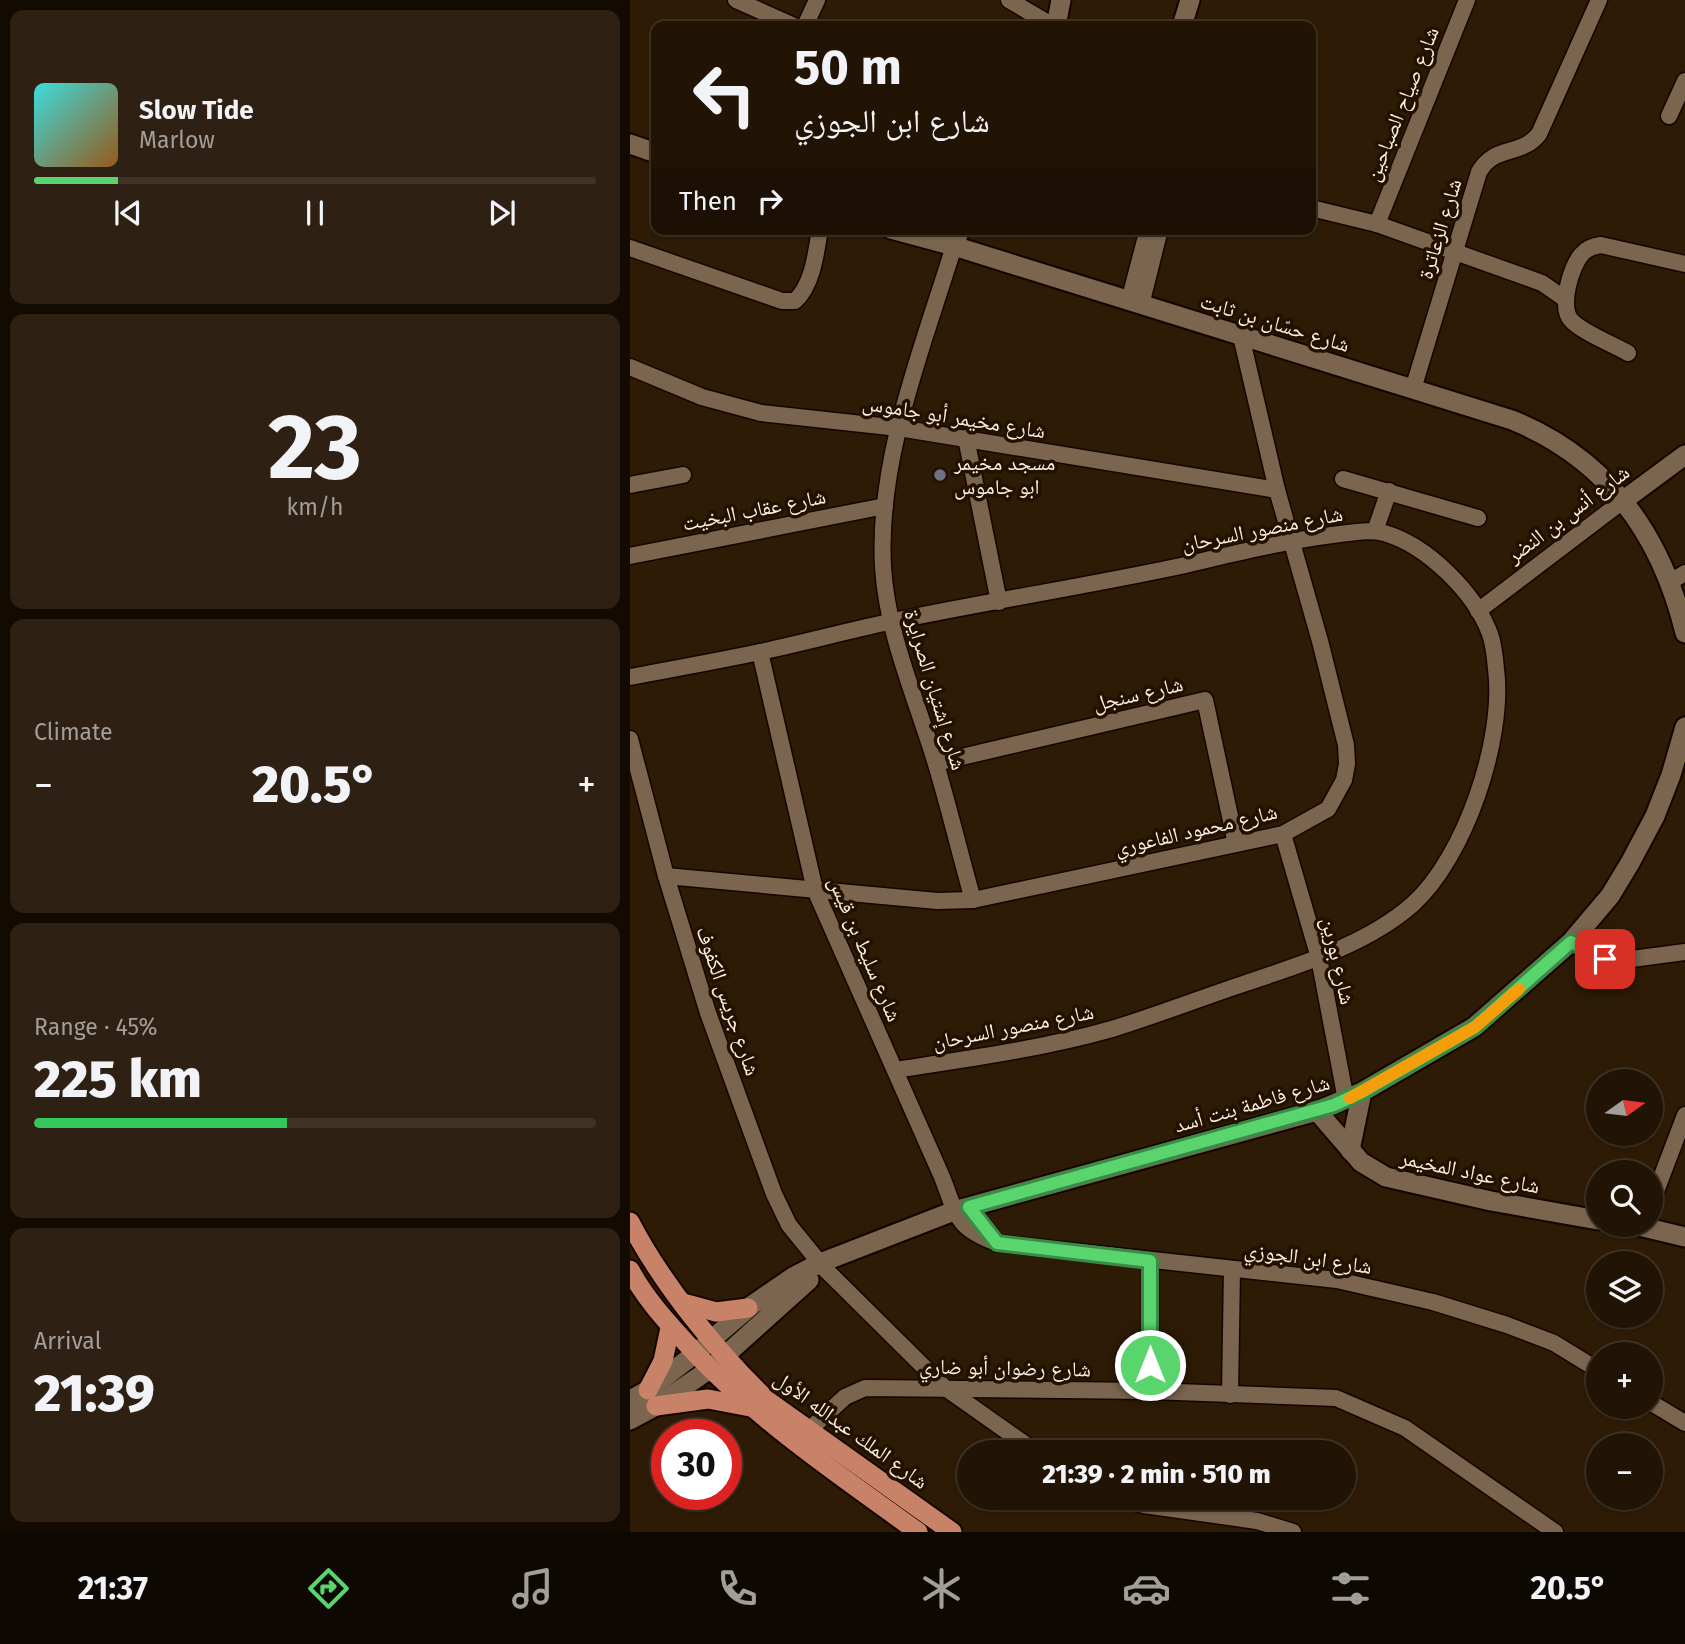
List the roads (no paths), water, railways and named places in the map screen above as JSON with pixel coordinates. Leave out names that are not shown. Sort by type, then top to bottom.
[{"type":"main road","name":"شارع الملك عبدالله الأول","points":[[630,1222],[683,1303],[711,1339],[768,1401],[953,1532]]},
{"type":"main road","name":"شارع الملك عبدالله الأول","points":[[630,1270],[670,1328],[750,1407],[865,1495],[895,1524],[918,1532]]},
{"type":"main road","points":[[683,1303],[716,1312],[748,1308]]},
{"type":"main road","points":[[670,1328],[652,1398],[708,1399],[750,1407]]},
{"type":"street","points":[[736,0],[783,21]]},
{"type":"street","points":[[807,21],[817,0]]},
{"type":"street","points":[[1009,0],[1045,21]]},
{"type":"street","points":[[1055,21],[1061,0]]},
{"type":"street","points":[[1069,21],[1072,0]]},
{"type":"street","points":[[1184,21],[1190,0]]},
{"type":"street","name":"شارع صياح الصباحين","points":[[1377,224],[1467,0]]},
{"type":"street","name":"شارع الزعاترة","points":[[1413,389],[1483,166],[1497,154],[1533,143],[1599,0]]},
{"type":"street","points":[[1669,116],[1683,91]]},
{"type":"street","points":[[630,144],[651,151]]},
{"type":"street","points":[[1316,209],[1377,224],[1542,283],[1565,299]]},
{"type":"street","points":[[630,248],[782,300],[795,301],[804,291],[810,276],[819,235]]},
{"type":"street","name":"شارع حسّان بن ثابت","points":[[935,235],[957,238],[1135,303],[1532,428],[1574,454],[1624,500]]},
{"type":"street","points":[[1135,303],[1147,235]]},
{"type":"street","points":[[1135,303],[1158,235]]},
{"type":"street","name":"شارع إشتيان الصرايرة","points":[[957,238],[914,373],[900,428],[885,506],[883,565],[891,622],[936,763],[973,900]]},
{"type":"street","points":[[1628,353],[1571,320],[1565,299],[1582,253],[1588,248],[1601,245],[1685,264]]},
{"type":"street","points":[[1542,283],[1572,276]]},
{"type":"street","name":"شارع محمود الفاعوري","points":[[666,876],[937,901],[973,900],[1283,834],[1328,808],[1344,780],[1347,765],[1346,746],[1321,642],[1277,490],[1241,336]]},
{"type":"street","name":"شارع مخيمر أبو جاموس","points":[[630,367],[702,397],[741,409],[900,428],[1277,490]]},
{"type":"street","points":[[966,439],[999,602]]},
{"type":"street","name":"شارع أنس بن النضر","points":[[1479,611],[1685,455]]},
{"type":"street","points":[[630,485],[683,475]]},
{"type":"street","points":[[1343,479],[1478,518]]},
{"type":"street","points":[[1375,531],[1389,491]]},
{"type":"street","points":[[1624,500],[1678,577],[1685,633]]},
{"type":"street","name":"شارع عقاب البخيت","points":[[630,555],[885,506]]},
{"type":"street","name":"شارع منصور السرحان","points":[[630,677],[760,652],[891,622],[1179,566],[1291,540],[1375,531],[1398,538],[1427,555],[1449,575],[1479,611],[1493,647],[1498,690],[1495,727],[1472,810],[1443,868],[1415,902],[1386,923],[1319,958],[1113,1028],[1036,1046],[895,1070]]},
{"type":"street","name":"شارع سليط بن قيس","points":[[760,652],[815,890],[942,1177],[962,1209]]},
{"type":"street","name":"شارع سنجل","points":[[936,763],[1205,699],[1236,844]]},
{"type":"street","name":"شارع فاطمة بنت أسد","points":[[652,1398],[711,1339],[748,1308],[793,1277],[962,1209],[1317,1111],[1354,1096],[1475,1027],[1571,942],[1610,896],[1659,806],[1683,741],[1685,727]]},
{"type":"street","name":"شارع جريس الكفوف","points":[[630,739],[666,876],[708,1013],[774,1194],[789,1225],[943,1387],[1019,1440]]},
{"type":"street","name":"شارع بورين","points":[[1283,834],[1319,958],[1354,1096]]},
{"type":"street","points":[[1571,942],[1605,959],[1617,961],[1685,951]]},
{"type":"street","points":[[1350,1150],[1354,1096]]},
{"type":"street","name":"شارع عواد المخيمر","points":[[1317,1111],[1361,1162],[1386,1177],[1491,1201],[1586,1218]]},
{"type":"street","points":[[1663,1173],[1685,1115]]},
{"type":"street","name":"شارع ابن الجوزي","points":[[962,1209],[997,1243],[1337,1280],[1433,1302],[1507,1325],[1554,1343],[1586,1363]]},
{"type":"street","points":[[1663,1231],[1685,1237]]},
{"type":"street","points":[[1150,1261],[1150,1391]]},
{"type":"street","name":"شارع فاطمة بنت أسد","points":[[652,1398],[710,1369],[826,1263]]},
{"type":"street","points":[[1230,1395],[1232,1269]]},
{"type":"street","name":"شارع رضوان أبو ضاري","points":[[809,1430],[845,1396],[859,1389],[943,1387],[1336,1398],[1405,1427],[1555,1532]]},
{"type":"street","points":[[630,1400],[652,1398]]},
{"type":"street","points":[[630,1420],[652,1398]]},
{"type":"street","points":[[1663,1410],[1685,1423]]},
{"type":"street","points":[[1179,1510],[1257,1521],[1293,1532]]},
{"type":"place","name":"مسجد مخيمر ابو جاموس","points":[[940,475]]}]
